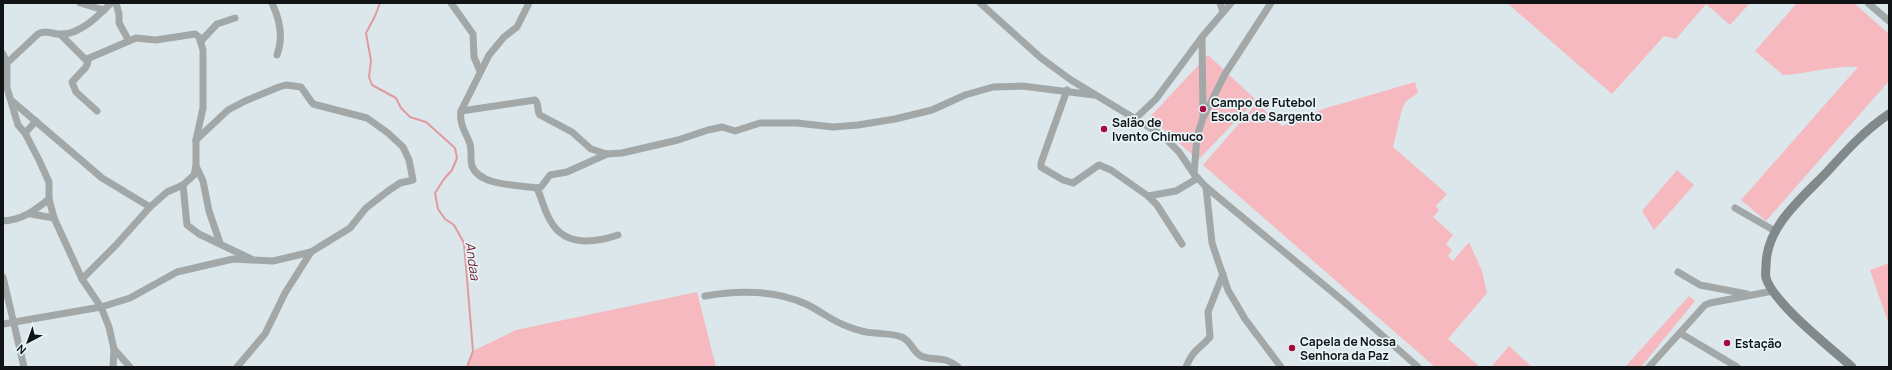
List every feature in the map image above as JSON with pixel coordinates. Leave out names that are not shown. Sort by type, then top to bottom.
[{"type":"main road","points":[[1852,367],[1783,304],[1773,291],[1766,277],[1767,246],[1775,231],[1795,204],[1811,186],[1870,128],[1889,114]]},
{"type":"street","points":[[80,3],[104,10]]},
{"type":"street","points":[[7,63],[41,32],[61,35],[81,29],[111,3]]},
{"type":"street","points":[[116,3],[119,14],[119,23],[129,41]]},
{"type":"street","points":[[272,3],[276,11],[282,42],[277,55]]},
{"type":"street","points":[[451,3],[473,34],[474,57],[480,72]]},
{"type":"street","points":[[529,3],[517,27],[496,46],[480,72],[461,111],[461,121],[471,148],[472,163],[479,175],[496,183],[537,188],[541,187],[550,175],[567,172],[607,154],[622,153],[722,127],[735,131],[760,123],[797,122],[833,127],[858,125],[895,119],[932,110],[965,95],[993,87],[1022,86],[1067,90],[1094,95]]},
{"type":"street","points":[[980,3],[1041,58],[1094,95],[1136,118],[1162,135],[1179,152],[1206,187],[1348,305],[1418,367]]},
{"type":"street","points":[[1220,3],[1224,12]]},
{"type":"street","points":[[1136,118],[1156,98],[1202,37],[1231,3]]},
{"type":"street","points":[[1196,176],[1197,136],[1203,118],[1225,74],[1271,3]]},
{"type":"street","points":[[1868,3],[1889,21]]},
{"type":"street","points":[[201,41],[217,24],[234,18]]},
{"type":"street","points":[[82,279],[116,245],[150,207],[167,192],[183,185],[194,175],[196,166],[196,140],[202,108],[203,50],[201,41],[195,34],[156,40],[136,38],[86,59]]},
{"type":"street","points":[[61,35],[86,59],[88,65],[72,82],[76,92],[97,111]]},
{"type":"street","points":[[1202,37],[1203,118]]},
{"type":"street","points":[[3,54],[7,63],[7,88],[17,121],[25,133],[49,182],[49,199],[54,218],[82,279],[102,307],[109,327],[114,349],[113,367]]},
{"type":"street","points":[[3,324],[102,307],[130,298],[177,272],[233,260],[273,261],[311,252],[350,228],[366,208],[388,191],[400,183],[413,180],[409,160],[403,147],[388,133],[367,118],[313,104],[306,92],[301,87],[294,85],[279,87],[228,110],[196,140]]},
{"type":"street","points":[[1067,90],[1041,163],[1041,167],[1063,180],[1073,183],[1099,165],[1111,170],[1148,196],[1157,205],[1182,244]]},
{"type":"street","points":[[3,91],[12,102],[102,178],[150,207]]},
{"type":"street","points":[[461,111],[535,100],[538,104],[538,113],[540,115],[572,132],[591,149],[607,154]]},
{"type":"street","points":[[25,133],[36,121]]},
{"type":"street","points":[[196,166],[204,186],[209,210],[220,243]]},
{"type":"street","points":[[1148,196],[1176,191],[1196,176]]},
{"type":"street","points":[[183,185],[187,225],[199,234],[253,260]]},
{"type":"street","points":[[1206,187],[1212,243],[1228,290],[1245,319],[1281,367]]},
{"type":"street","points":[[537,188],[550,221],[561,234],[578,241],[585,242],[603,240],[618,235]]},
{"type":"street","points":[[3,221],[14,221],[31,214],[49,199]]},
{"type":"street","points":[[1735,208],[1775,231]]},
{"type":"street","points":[[31,214],[54,218]]},
{"type":"street","points":[[237,367],[265,334],[285,293],[311,252]]},
{"type":"street","points":[[1678,272],[1700,285],[1756,295]]},
{"type":"street","points":[[1186,367],[1194,351],[1205,343],[1210,337],[1208,312],[1223,274]]},
{"type":"street","points":[[3,277],[15,322],[24,367]]},
{"type":"street","points":[[1649,367],[1705,305],[1773,291]]},
{"type":"street","points":[[705,296],[726,292],[779,296],[806,303],[841,325],[873,333],[904,338],[917,353],[922,356],[944,358],[958,367]]},
{"type":"street","points":[[1680,333],[1738,367]]},
{"type":"street","points":[[114,349],[130,367]]},
{"type":"shaded area","points":[[1507,3],[1750,3],[1730,25],[1706,4],[1676,39],[1664,36],[1612,94]]},
{"type":"shaded area","points":[[1797,3],[1854,3],[1889,34],[1889,81],[1766,221],[1741,200],[1858,67],[1839,67],[1783,75],[1755,51]]},
{"type":"shaded area","name":"Campo de Futebol Escola de Sargento","points":[[1208,55],[1256,100],[1198,160],[1150,117]]},
{"type":"shaded area","points":[[1415,82],[1418,93],[1406,101],[1402,109],[1393,147],[1447,194],[1436,206],[1439,210],[1433,217],[1453,235],[1446,244],[1452,250],[1448,256],[1453,261],[1469,242],[1482,271],[1487,293],[1448,339],[1480,367],[1435,367],[1203,165],[1257,103],[1282,126],[1323,109]]},
{"type":"shaded area","points":[[1677,170],[1694,185],[1654,230],[1642,211]]},
{"type":"shaded area","points":[[1889,263],[1889,325],[1870,270]]},
{"type":"shaded area","points":[[697,292],[716,367],[467,367],[473,351],[516,330]]},
{"type":"shaded area","points":[[1689,296],[1695,301],[1641,367],[1625,367]]},
{"type":"shaded area","points":[[1509,346],[1532,367],[1491,367]]},
{"type":"waterway","name":"Andaa","points":[[380,3],[366,33],[371,61],[369,77],[372,85],[396,98],[401,108],[410,117],[426,122],[455,148],[457,158],[452,170],[435,193],[438,209],[445,219],[454,225],[464,243],[473,351],[467,367]]},
{"type":"place","name":"Campo de Futebol Escola de Sargento","points":[[1203,109]]},
{"type":"place","name":"Salão de Ivento Chimuco","points":[[1104,129]]},
{"type":"place","name":"Estação","points":[[1727,343]]},
{"type":"place","name":"Capela de Nossa Senhora da Paz","points":[[1292,348]]}]
